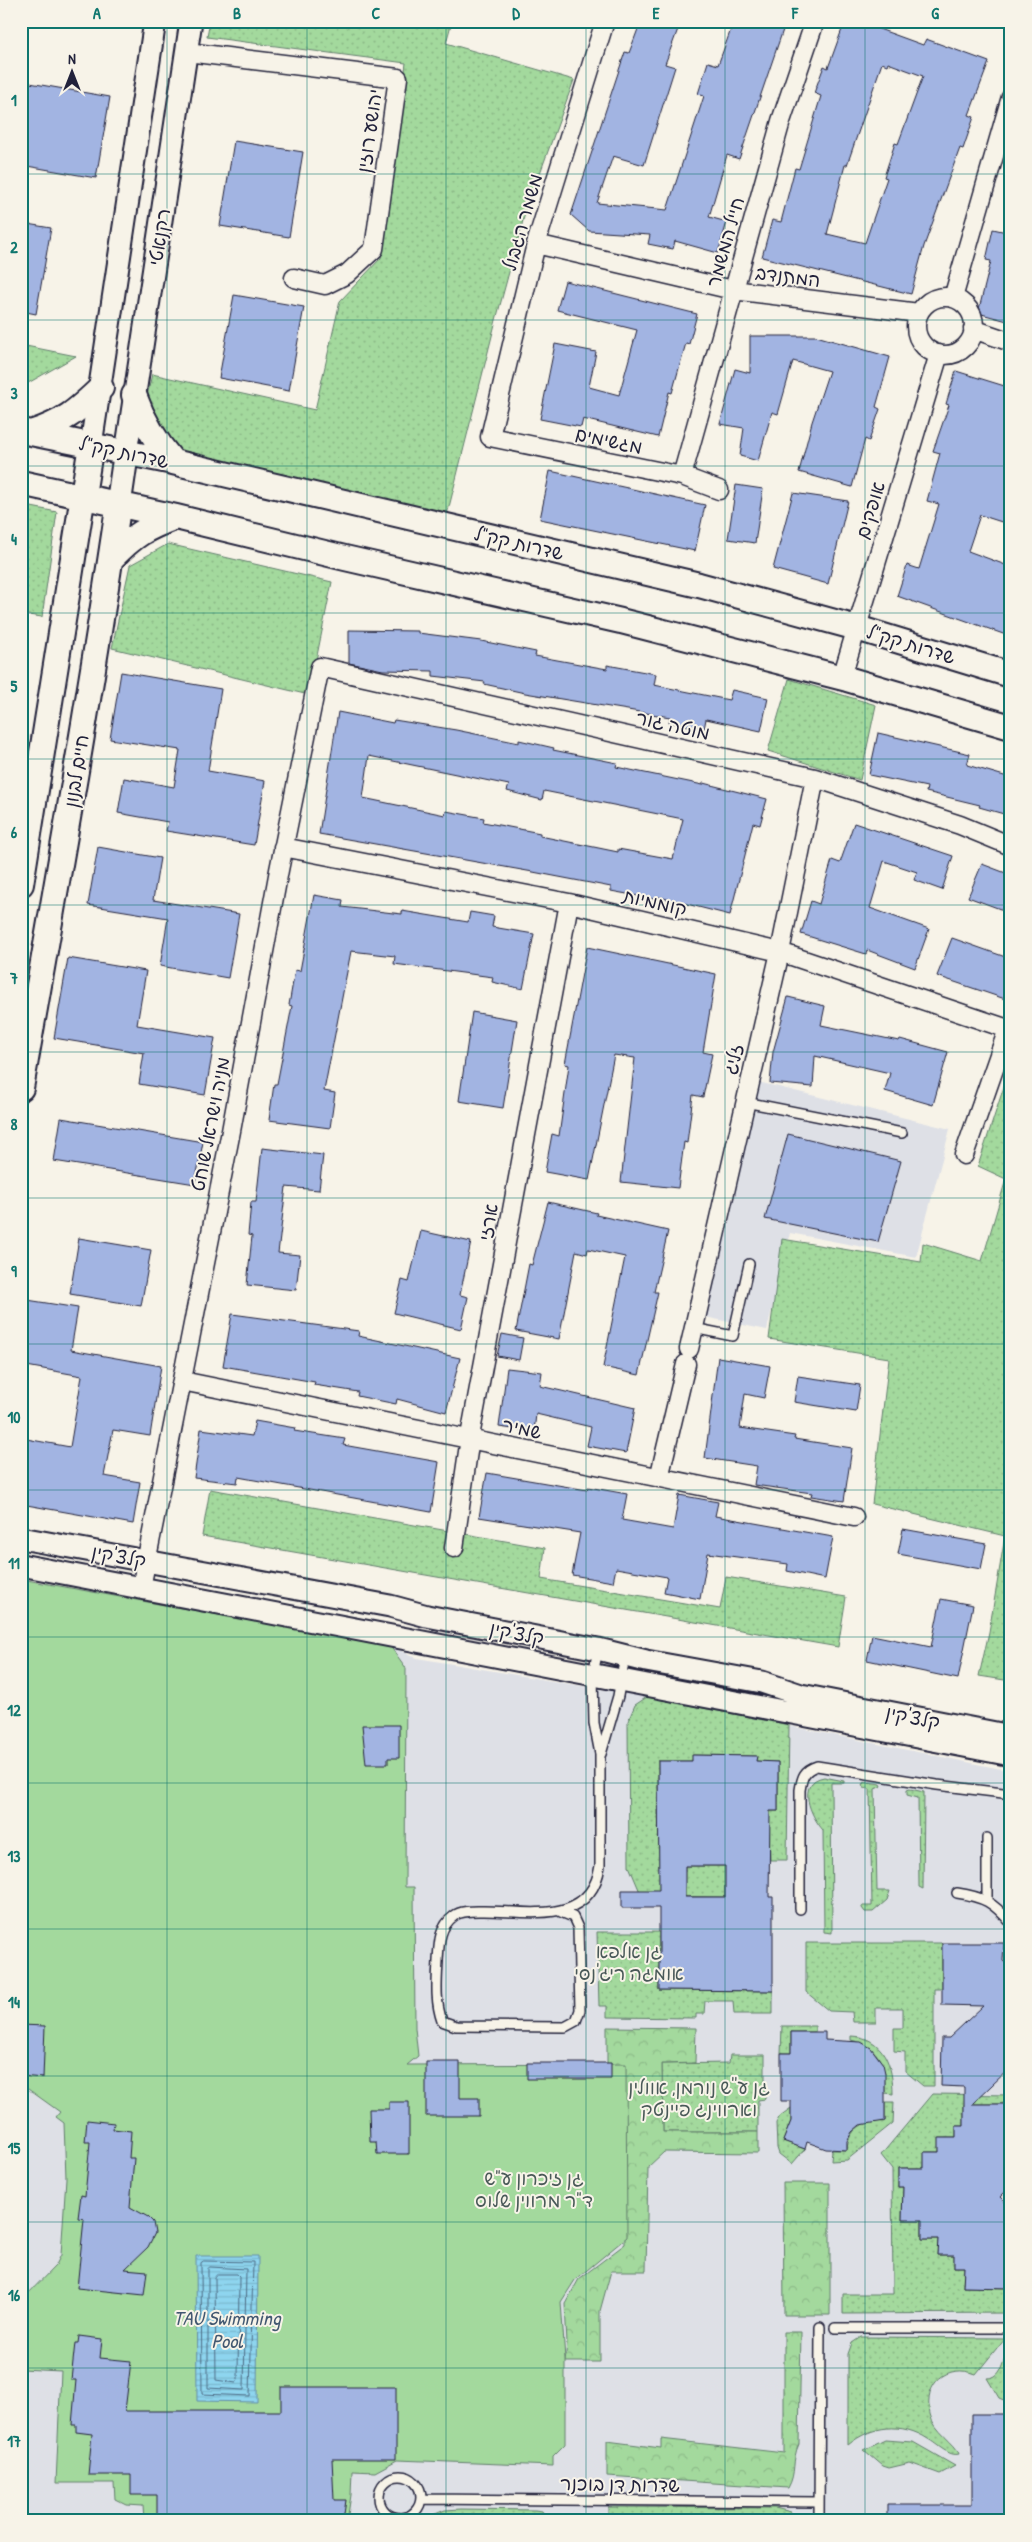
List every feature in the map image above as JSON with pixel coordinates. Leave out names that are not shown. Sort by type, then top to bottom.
[{"type":"main road","points":[[26,432],[59,424],[80,408],[100,388]]},
{"type":"main road","points":[[134,395],[142,419],[156,442],[173,462]]},
{"type":"main road","name":"שדרות קק\"ל","points":[[26,432],[173,462],[699,585],[858,628],[1011,675]]},
{"type":"main road","name":"חיים לבנון","points":[[21,884],[91,445]]},
{"type":"main road","name":"חיים לבנון","points":[[21,1088],[112,558],[126,452]]},
{"type":"main road","points":[[30,485],[621,620],[842,678],[1011,727]]},
{"type":"main road","points":[[30,485],[59,500],[70,513],[76,535]]},
{"type":"main road","points":[[112,558],[132,536],[152,525],[176,517]]},
{"type":"street","name":"רקנאטי","points":[[91,445],[155,21]]},
{"type":"street","name":"רקנאטי","points":[[126,452],[191,21]]},
{"type":"street","name":"משמר הגבול","points":[[490,437],[536,244],[605,21]]},
{"type":"street","name":"חייל המשמר","points":[[682,476],[781,121],[816,21]]},
{"type":"street","name":"יהושע רוזין","points":[[187,52],[398,78],[374,249],[347,274],[325,284],[294,278]]},
{"type":"street","points":[[953,298],[1011,96]]},
{"type":"street","name":"המתנדב","points":[[536,244],[733,290],[919,313]]},
{"type":"street","points":[[945,297],[953,298],[966,307],[971,314],[972,337],[962,349],[947,354],[930,351],[919,338],[916,321],[919,313],[930,301],[945,297]]},
{"type":"street","points":[[973,329],[1011,342]]},
{"type":"street","name":"אופקים","points":[[842,678],[939,354]]},
{"type":"street","name":"מגשימים","points":[[490,437],[682,476],[719,490]]},
{"type":"street","name":"מוטה גור","points":[[320,668],[815,778],[960,825],[1011,846]]},
{"type":"street","name":"מניה וישראל שוחט","points":[[141,1588],[283,847],[320,668]]},
{"type":"street","name":"זליג","points":[[659,1478],[780,952],[815,778]]},
{"type":"street","name":"קוממיות","points":[[283,847],[568,903],[780,952],[1009,1029],[964,1155]]},
{"type":"street","name":"ארזי","points":[[454,1548],[470,1438],[568,903]]},
{"type":"street","name":"שמיר","points":[[182,1381],[854,1517]]},
{"type":"street","name":"קלצ'קין","points":[[21,1538],[390,1606],[427,1616],[762,1682],[801,1695],[1011,1736]]},
{"type":"street","name":"קלצ'קין","points":[[21,1565],[1011,1755]]},
{"type":"lane","points":[[745,1102],[902,1133]]},
{"type":"lane","points":[[693,1328],[733,1336],[749,1264]]},
{"type":"lane","points":[[560,1912],[573,1918],[578,1928],[580,2010],[576,2021],[565,2028],[456,2026],[442,2021],[436,2004],[439,1939],[444,1926],[456,1914],[473,1911],[560,1912],[587,1896],[597,1882],[600,1866],[600,1754],[594,1723],[593,1675],[598,1649]]},
{"type":"lane","points":[[600,1754],[618,1696],[625,1656]]},
{"type":"lane","points":[[800,1909],[800,1790],[802,1777],[809,1768],[817,1766],[936,1785],[1011,1794]]},
{"type":"lane","points":[[988,1838],[988,1901]]},
{"type":"lane","points":[[957,1894],[988,1901],[997,1906],[1011,1923]]},
{"type":"lane","points":[[820,2327],[820,2521]]},
{"type":"lane","points":[[835,2328],[1011,2328]]},
{"type":"lane","points":[[404,2477],[411,2479],[420,2490],[421,2499],[417,2509],[412,2514],[406,2518],[392,2519],[382,2508],[380,2495],[385,2483],[391,2479],[404,2477]]},
{"type":"lane","name":"שדרות דן בוכנר","points":[[421,2499],[820,2502]]},
{"type":"shaded area","points":[[758,1082],[950,1129],[916,1257],[790,1233],[767,1330],[705,1317]]},
{"type":"shaded area","points":[[21,1579],[390,1646],[417,1658],[647,1697],[1011,1771],[1011,2521],[21,2521]]},
{"type":"green space","points":[[210,21],[452,21],[446,43],[574,80],[524,217],[447,515],[183,454],[159,431],[146,401],[152,374],[315,410],[340,301],[381,258],[406,63],[207,37]]},
{"type":"green space","points":[[21,345],[76,356],[21,387]]},
{"type":"green space","points":[[21,505],[57,512],[42,617],[21,614]]},
{"type":"green space","points":[[168,544],[332,582],[309,695],[112,648],[130,565]]},
{"type":"green space","points":[[789,679],[876,705],[860,780],[768,751]]},
{"type":"green space","points":[[1011,1065],[1011,1681],[979,1676],[989,1632],[1005,1536],[872,1504],[889,1358],[769,1339],[782,1239],[921,1262],[923,1243],[982,1261],[1006,1179],[978,1166]]},
{"type":"green space","points":[[210,1489],[545,1548],[541,1579],[720,1609],[726,1577],[846,1597],[838,1647],[202,1536]]},
{"type":"green space","name":"גן זיכרון ע\"ש ד\"ר מרווין שלוס","points":[[21,1579],[390,1646],[406,1668],[405,1887],[414,1887],[415,2028],[418,2056],[407,2065],[626,2064],[627,2237],[575,2280],[561,2302],[565,2359],[565,2444],[553,2456],[553,2466],[397,2460],[375,2472],[352,2471],[347,2521],[144,2521],[143,2506],[127,2505],[115,2499],[114,2483],[56,2483],[61,2371],[21,2369],[21,2301],[56,2265],[61,2255],[66,2178],[64,2123],[56,2117],[60,2112],[21,2084]]},
{"type":"green space","points":[[647,1697],[789,1725],[787,1860],[770,1860],[769,1831],[741,1811],[778,1811],[778,1762],[756,1761],[756,1756],[693,1755],[692,1761],[658,1761],[658,1815],[669,1815],[659,1831],[685,1871],[685,1866],[725,1866],[725,1897],[659,1896],[640,1892],[629,1866],[628,1721],[635,1705]]},
{"type":"green space","points":[[824,1777],[844,1781],[844,1783],[831,1783],[832,1933],[824,1932],[823,1830],[810,1809],[808,1800],[810,1786],[815,1780]]},
{"type":"green space","points":[[866,1782],[881,1784],[882,1786],[875,1789],[877,1891],[890,1891],[887,1900],[873,1912],[865,1912],[862,1908],[862,1906],[872,1906],[870,1789],[864,1788],[862,1784]]},
{"type":"green space","points":[[907,1790],[924,1792],[923,1889],[919,1887],[918,1798],[907,1795]]},
{"type":"green space","name":"גן אלפא אומגה ריג'נסי","points":[[597,1932],[659,1932],[659,1990],[773,1991],[773,2014],[734,2014],[733,2001],[705,2001],[704,2014],[696,2014],[696,2018],[607,2017],[607,2006],[599,2006]]},
{"type":"green space","points":[[806,1943],[942,1943],[942,1989],[934,1989],[934,2086],[923,2086],[905,2071],[905,2052],[894,2051],[894,2028],[903,2028],[903,2008],[876,2008],[876,2022],[853,2022],[852,2012],[829,2011],[806,1992]]},
{"type":"green space","points":[[782,2026],[815,2026],[815,2032],[791,2032],[791,2053],[781,2053]]},
{"type":"green space","points":[[607,2027],[696,2028],[695,2063],[662,2064],[663,2132],[758,2132],[758,2153],[664,2152],[648,2167],[646,2271],[611,2271],[600,2311],[600,2362],[565,2362],[567,2344],[565,2304],[579,2279],[625,2244],[624,2080],[611,2079],[611,2064],[607,2063]]},
{"type":"green space","points":[[851,2036],[862,2038],[879,2047],[891,2073],[893,2094],[885,2093],[884,2074],[875,2052],[861,2043],[851,2040]]},
{"type":"green space","name":"גן ע''ש נורמן, אוולין וארווינג פיינטק","points":[[730,2055],[765,2055],[765,2099],[758,2100],[758,2132],[663,2132],[662,2064],[729,2063]]},
{"type":"green space","points":[[932,2094],[1011,2095],[1011,2104],[964,2104],[964,2126],[956,2126],[956,2138],[940,2138],[939,2152],[925,2152],[924,2168],[898,2168],[898,2187],[903,2187],[902,2220],[922,2220],[922,2239],[938,2239],[937,2255],[954,2255],[954,2267],[964,2267],[963,2287],[1011,2288],[1011,2313],[843,2314],[843,2294],[893,2294],[892,2169],[881,2155]]},
{"type":"green space","points":[[885,2102],[894,2102],[893,2123],[847,2160],[831,2161],[832,2150],[847,2150],[851,2136],[859,2127],[871,2122],[885,2121]]},
{"type":"green space","points":[[791,2108],[791,2121],[783,2141],[805,2149],[792,2164],[779,2154],[776,2123],[780,2116]]},
{"type":"green space","points":[[783,2183],[830,2183],[830,2315],[784,2315]]},
{"type":"green space","points":[[784,2332],[801,2332],[799,2444],[788,2488],[607,2476],[607,2441],[661,2448],[661,2439],[784,2453]]},
{"type":"green space","points":[[861,2337],[1005,2338],[976,2374],[956,2371],[947,2374],[940,2378],[930,2393],[929,2403],[932,2420],[959,2454],[951,2454],[918,2434],[898,2428],[887,2428],[867,2433],[848,2445],[848,2354],[852,2343]]},
{"type":"green space","points":[[1011,2346],[1011,2414],[1007,2414],[1006,2401],[999,2398],[987,2378],[997,2375],[1000,2371]]},
{"type":"green space","points":[[885,2440],[913,2442],[955,2466],[940,2474],[910,2463],[889,2468],[883,2466],[864,2450]]},
{"type":"green space","points":[[608,2507],[775,2508],[791,2512],[794,2521],[608,2521]]},
{"type":"green space","points":[[445,2510],[535,2510],[542,2511],[548,2520],[553,2521],[418,2521]]},
{"type":"water","name":"TAU Swimming Pool","points":[[196,2256],[258,2256],[257,2402],[197,2401]]},
{"type":"building","points":[[641,21],[681,21],[665,64],[675,67],[644,165],[613,156],[597,203],[667,210],[704,96],[698,94],[708,62],[718,65],[734,21],[786,21],[739,159],[727,155],[709,217],[727,222],[718,253],[675,241],[673,249],[648,244],[650,235],[589,231],[571,215],[625,52],[629,53]]},
{"type":"building","points":[[845,21],[857,21],[923,45],[926,39],[989,62],[969,115],[974,117],[963,149],[960,148],[924,246],[911,294],[762,257],[772,220],[781,222],[795,168],[799,169],[821,96],[814,93],[824,66],[828,68]],"holes":[[[882,63],[887,65],[888,63],[923,76],[898,144],[895,143],[884,177],[887,178],[865,243],[827,234],[845,165],[847,165]]]},
{"type":"building","points":[[24,82],[110,97],[96,178],[21,165],[21,99]]},
{"type":"building","points":[[234,141],[303,152],[289,237],[220,226]]},
{"type":"building","points":[[21,223],[51,228],[36,314],[21,311]]},
{"type":"building","points":[[993,229],[1011,233],[1011,322],[978,313],[991,261],[986,260]]},
{"type":"building","points":[[565,281],[697,314],[689,344],[686,343],[672,393],[669,392],[658,437],[583,419],[581,427],[540,419],[555,344],[596,352],[589,387],[619,395],[637,330],[557,310]]},
{"type":"building","points":[[234,295],[304,307],[289,391],[219,378]]},
{"type":"building","points":[[750,336],[816,336],[890,357],[876,407],[880,409],[869,441],[865,439],[852,487],[799,472],[812,422],[829,371],[793,361],[778,414],[772,412],[758,461],[740,456],[744,428],[720,424],[735,369],[750,373]]},
{"type":"building","points":[[956,371],[1011,388],[1011,525],[980,515],[968,551],[1011,567],[1011,623],[1006,635],[897,596],[907,565],[919,569],[939,504],[927,501],[940,453],[933,451],[949,405],[946,404]]},
{"type":"building","points":[[550,471],[705,505],[695,551],[540,519]]},
{"type":"building","points":[[736,485],[763,489],[755,543],[728,539]]},
{"type":"building","points":[[793,493],[848,501],[828,584],[773,569]]},
{"type":"building","points":[[349,630],[418,631],[418,633],[481,641],[536,652],[535,656],[607,669],[607,665],[656,674],[654,685],[729,700],[732,690],[768,698],[761,731],[706,719],[704,729],[669,722],[670,717],[525,693],[484,684],[485,682],[433,676],[433,671],[383,670],[349,663]]},
{"type":"building","points":[[121,672],[221,689],[208,771],[265,781],[254,845],[166,831],[168,822],[118,813],[124,778],[174,787],[180,750],[110,739]]},
{"type":"building","points":[[338,712],[393,723],[394,720],[456,730],[519,743],[519,740],[554,748],[553,750],[617,763],[616,767],[703,785],[703,783],[767,799],[760,825],[753,823],[730,915],[659,897],[659,900],[611,891],[611,887],[319,834]],"holes":[[[369,756],[509,785],[507,791],[542,800],[544,791],[683,819],[673,859],[618,849],[618,852],[540,836],[540,833],[483,822],[484,818],[446,811],[445,815],[363,798]]]},
{"type":"building","points":[[878,733],[970,754],[967,765],[1011,778],[1011,816],[979,807],[980,805],[926,792],[927,787],[869,775]]},
{"type":"building","points":[[854,823],[953,856],[942,890],[914,880],[917,872],[884,861],[870,908],[929,929],[915,968],[867,950],[866,954],[801,934],[811,901],[819,904],[832,860],[840,863]]},
{"type":"building","points":[[98,847],[160,858],[153,900],[239,914],[228,978],[160,966],[168,918],[88,905]]},
{"type":"building","points":[[982,864],[1011,875],[1011,913],[968,897]]},
{"type":"building","points":[[314,895],[343,900],[342,907],[402,914],[402,911],[468,922],[470,912],[494,916],[492,927],[534,934],[523,989],[492,982],[493,977],[394,964],[395,956],[351,951],[324,1091],[335,1093],[330,1128],[269,1120],[274,1084],[277,1084],[292,1006],[289,1005],[295,970],[300,971]]},
{"type":"building","points":[[952,938],[1011,959],[1011,1001],[937,976]]},
{"type":"building","points":[[587,947],[716,974],[703,1052],[712,1054],[703,1097],[693,1095],[687,1143],[684,1142],[678,1188],[621,1182],[635,1058],[614,1055],[589,1180],[545,1172],[552,1134],[559,1136],[569,1065],[565,1064]]},
{"type":"building","points":[[68,958],[146,971],[137,1025],[215,1038],[205,1095],[139,1084],[144,1053],[54,1038]]},
{"type":"building","points":[[788,997],[825,1006],[821,1025],[899,1041],[900,1039],[948,1052],[933,1105],[885,1091],[890,1073],[815,1056],[813,1087],[770,1083],[773,1052]]},
{"type":"building","points":[[472,1012],[517,1020],[503,1108],[459,1101]]},
{"type":"building","points":[[61,1118],[203,1142],[195,1184],[54,1161]]},
{"type":"building","points":[[788,1134],[901,1161],[878,1242],[765,1219]]},
{"type":"building","points":[[262,1148],[323,1155],[319,1190],[286,1187],[278,1253],[300,1255],[296,1290],[247,1285],[252,1236],[248,1235],[251,1202],[256,1202]]},
{"type":"building","points":[[548,1202],[668,1231],[654,1292],[658,1292],[639,1375],[603,1367],[625,1257],[588,1249],[587,1254],[576,1251],[559,1339],[516,1331],[529,1264],[532,1265]]},
{"type":"building","points":[[421,1231],[471,1242],[460,1295],[468,1297],[461,1329],[394,1313],[402,1280],[409,1282]]},
{"type":"building","points":[[79,1238],[151,1250],[141,1306],[70,1294]]},
{"type":"building","points":[[21,1299],[78,1308],[71,1350],[161,1366],[150,1436],[113,1430],[104,1476],[140,1482],[133,1524],[21,1504],[21,1438],[70,1447],[82,1376],[21,1365]]},
{"type":"building","points":[[232,1314],[359,1331],[358,1336],[460,1358],[446,1412],[397,1399],[396,1404],[357,1396],[358,1392],[314,1385],[315,1382],[223,1366]]},
{"type":"building","points":[[502,1334],[523,1338],[519,1360],[497,1356]]},
{"type":"building","points":[[718,1357],[770,1366],[764,1398],[745,1394],[740,1428],[795,1436],[794,1439],[852,1448],[844,1501],[811,1496],[812,1493],[754,1485],[757,1466],[705,1458]]},
{"type":"building","points":[[507,1368],[542,1372],[540,1386],[635,1408],[626,1453],[587,1446],[591,1427],[536,1414],[534,1432],[499,1427]]},
{"type":"building","points":[[798,1376],[860,1385],[856,1412],[794,1402]]},
{"type":"building","points":[[255,1421],[295,1428],[294,1431],[345,1439],[343,1445],[439,1462],[431,1512],[238,1477],[237,1483],[194,1478],[201,1429],[252,1436]]},
{"type":"building","points":[[487,1473],[587,1490],[588,1487],[627,1494],[622,1520],[673,1529],[679,1495],[718,1502],[715,1516],[833,1537],[825,1579],[787,1571],[788,1564],[708,1553],[700,1599],[664,1592],[667,1577],[616,1568],[613,1582],[572,1575],[580,1533],[479,1517]]},
{"type":"building","points":[[903,1529],[986,1544],[981,1569],[898,1554]]},
{"type":"building","points":[[941,1599],[973,1605],[958,1679],[867,1660],[872,1635],[931,1647]]},
{"type":"building","points":[[362,1725],[399,1725],[399,1758],[388,1758],[388,1764],[366,1764]]},
{"type":"building","points":[[692,1755],[757,1756],[756,1761],[778,1762],[778,1811],[770,1811],[769,1897],[773,1897],[773,1991],[659,1990],[659,1908],[622,1908],[622,1890],[659,1890],[658,1761],[692,1761]],"holes":[[[685,1866],[725,1866],[725,1897],[685,1897]]]},
{"type":"building","points":[[942,1943],[1004,1943],[1003,1961],[1011,1968],[1011,2067],[972,2104],[1011,2104],[1011,2186],[1000,2197],[1011,2208],[1011,2288],[963,2287],[964,2267],[954,2267],[954,2255],[937,2255],[938,2239],[922,2239],[922,2220],[902,2220],[903,2187],[898,2187],[898,2168],[924,2168],[924,2152],[939,2152],[939,2138],[956,2138],[956,2126],[964,2126],[964,2087],[941,2086],[942,2038],[949,2038],[983,2006],[942,2005]]},
{"type":"building","points":[[21,2025],[45,2026],[43,2078],[21,2076]]},
{"type":"building","points":[[791,2032],[825,2032],[825,2040],[861,2042],[871,2048],[883,2064],[885,2073],[885,2121],[860,2125],[852,2132],[847,2141],[847,2150],[826,2149],[807,2142],[805,2149],[783,2141],[791,2121],[791,2101],[781,2101],[781,2053],[791,2053]]},
{"type":"building","points":[[426,2062],[460,2062],[460,2098],[479,2098],[479,2116],[426,2116]]},
{"type":"building","points":[[527,2063],[611,2063],[611,2079],[527,2079]]},
{"type":"building","points":[[389,2102],[409,2102],[409,2154],[377,2154],[376,2142],[370,2142],[369,2109],[389,2109]]},
{"type":"building","points":[[87,2120],[114,2123],[113,2129],[131,2131],[129,2158],[134,2158],[130,2207],[153,2222],[155,2233],[148,2247],[125,2269],[147,2271],[144,2295],[77,2288],[84,2219],[78,2218],[81,2195],[85,2196],[90,2142],[85,2142]]},
{"type":"building","points":[[79,2336],[102,2339],[100,2358],[131,2361],[125,2411],[281,2411],[281,2387],[396,2387],[396,2459],[332,2459],[334,2500],[346,2500],[343,2521],[157,2521],[157,2495],[131,2495],[131,2475],[88,2475],[92,2434],[76,2432],[76,2425],[72,2425],[76,2380],[71,2380],[75,2343],[78,2343]]},
{"type":"building","points":[[972,2414],[1011,2414],[1011,2521],[887,2521],[887,2505],[972,2505]]}]
